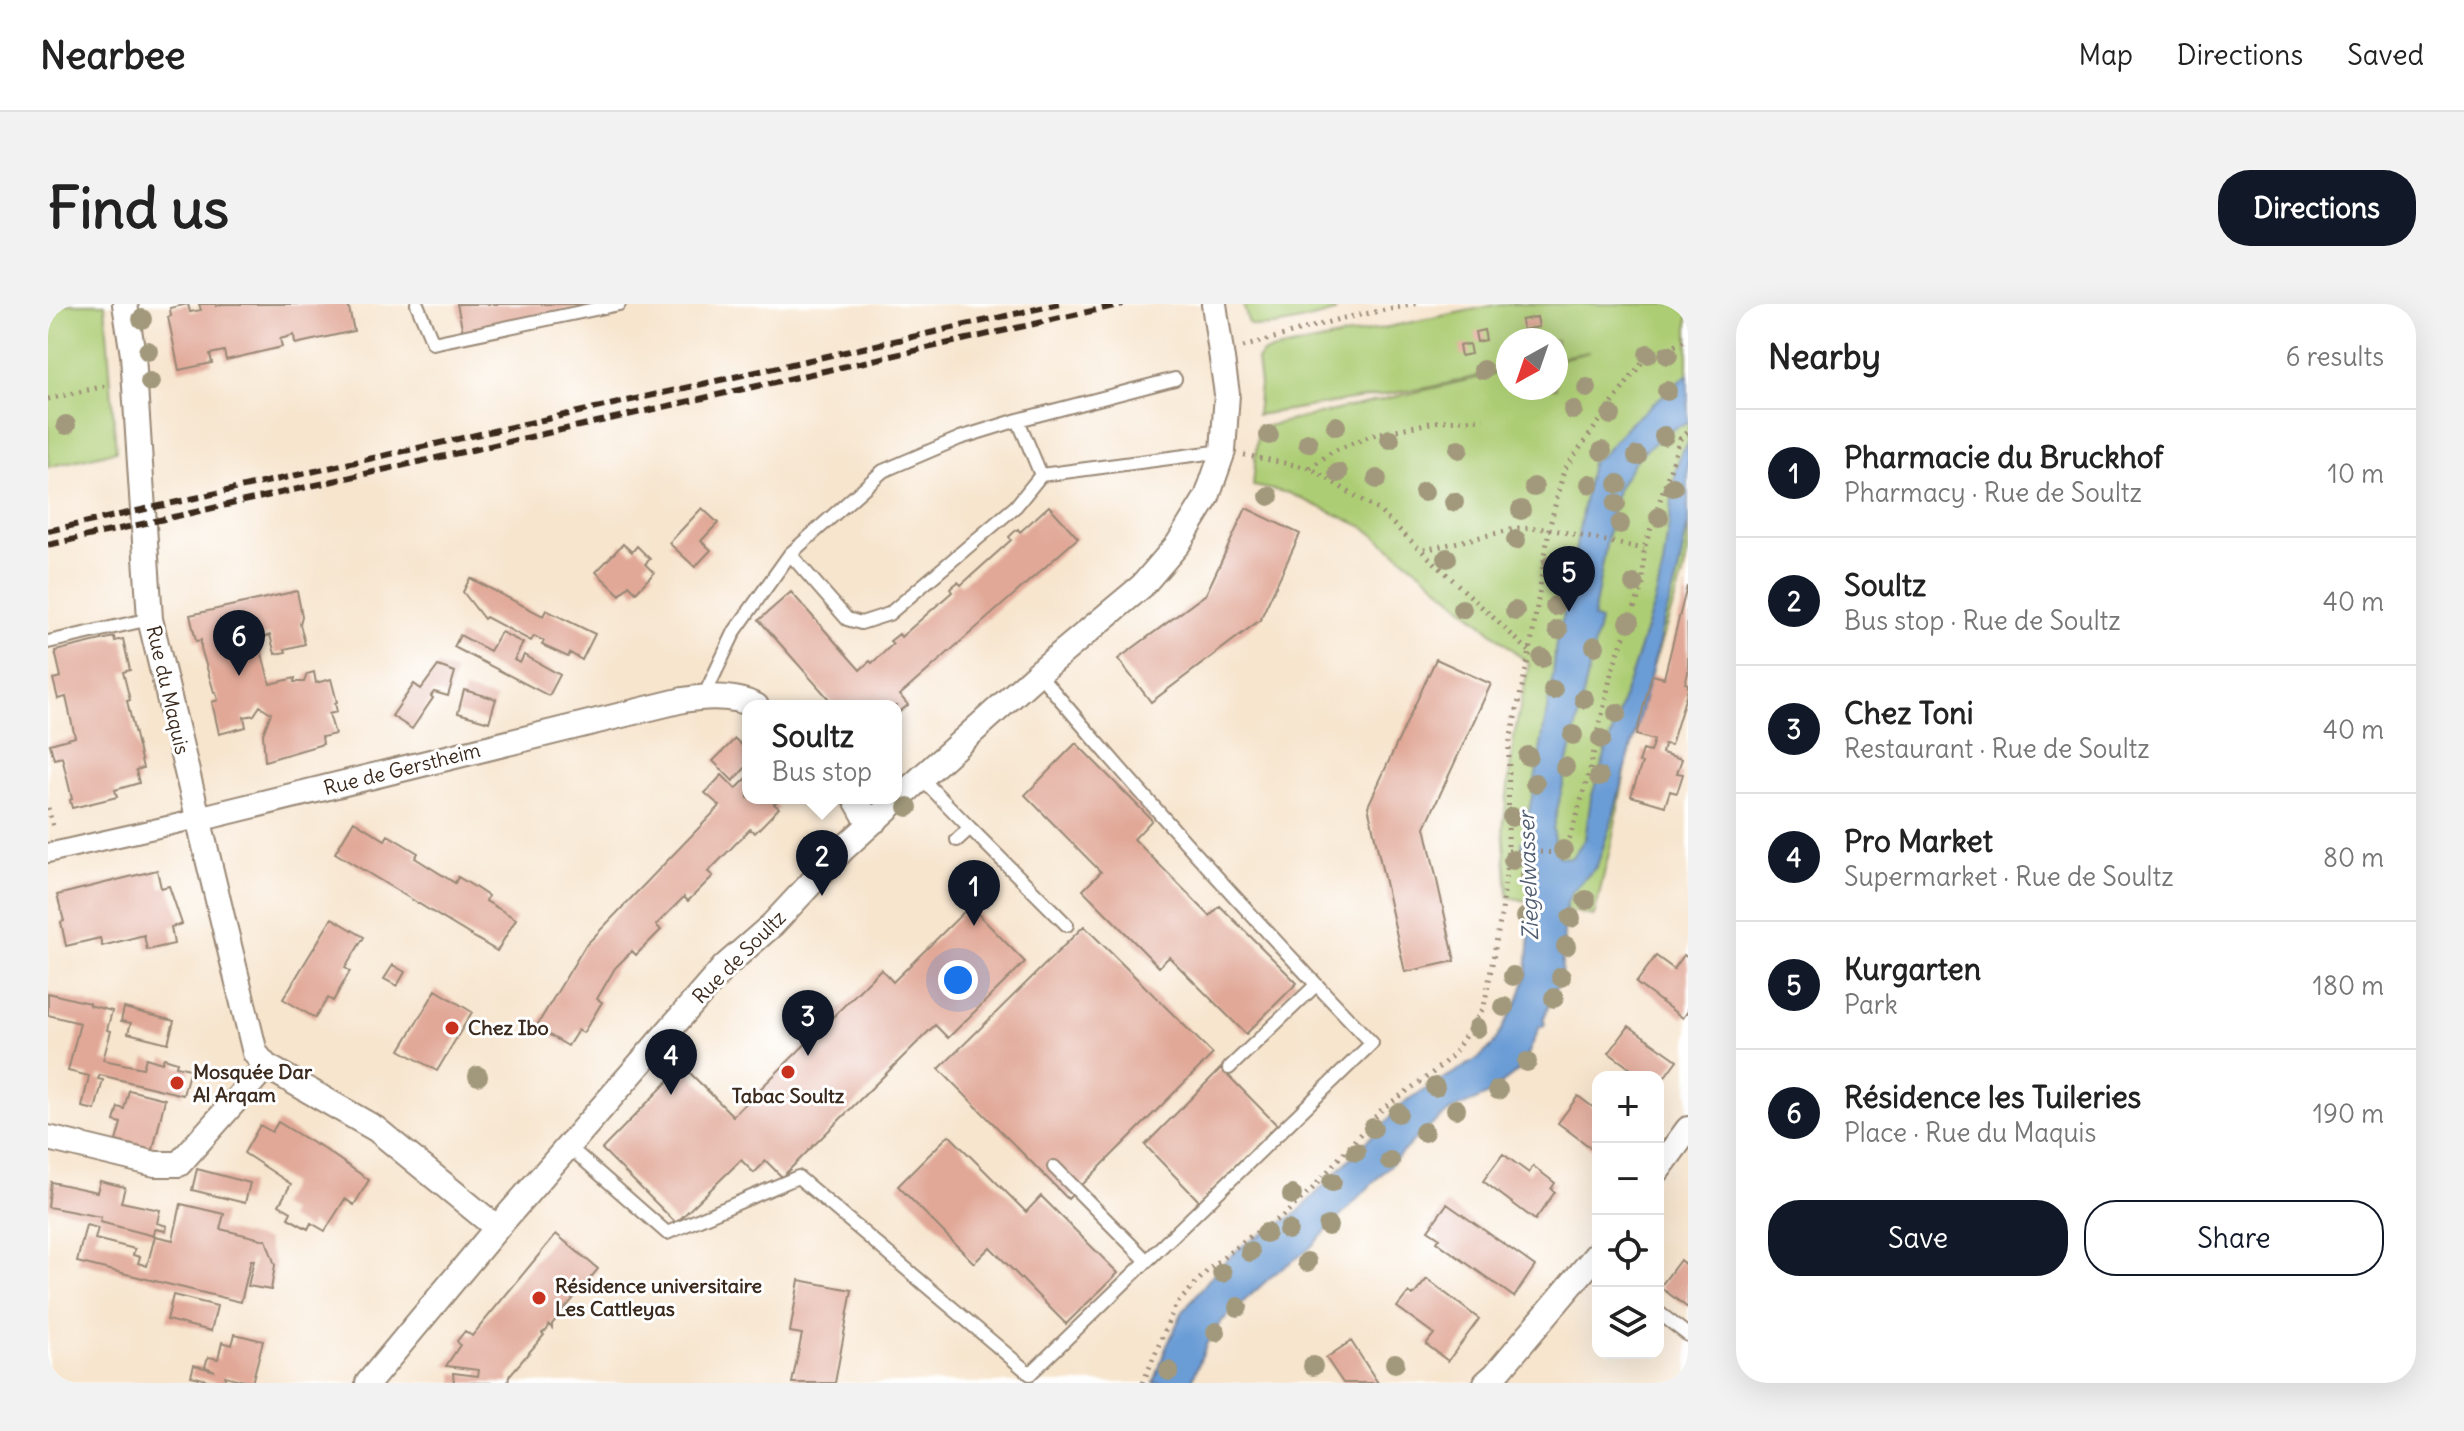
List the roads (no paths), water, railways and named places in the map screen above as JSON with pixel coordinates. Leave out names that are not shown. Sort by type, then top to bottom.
[{"type":"street","name":"Rue du Maquis","points":[[125,304],[135,380],[150,619],[255,1053],[266,1066]]},
{"type":"street","name":"Rue de Soultz","points":[[902,796],[1038,673],[1142,586],[1178,544],[1207,497],[1223,451],[1227,394],[1214,306]]},
{"type":"street","name":"Rue de Gerstheim","points":[[48,853],[704,696],[742,702]]},
{"type":"street","points":[[858,804],[864,814],[876,820]]},
{"type":"street","name":"Rue de Soultz","points":[[374,1381],[497,1228],[725,966],[772,925],[842,850],[893,804]]},
{"type":"street","points":[[48,1138],[155,1164],[179,1164],[266,1066],[376,1129],[497,1228]]},
{"type":"street","points":[[1664,1163],[1685,1139]]},
{"type":"street","points":[[1486,1383],[1592,1265]]},
{"type":"lane","points":[[417,304],[433,343],[619,304]]},
{"type":"lane","points":[[704,696],[735,631],[790,554],[883,471],[960,438],[1175,379]]},
{"type":"lane","points":[[1018,420],[1041,475]]},
{"type":"lane","points":[[790,554],[847,619],[861,623],[889,614],[1016,506],[1041,475],[1223,451]]},
{"type":"lane","points":[[48,642],[150,619]]},
{"type":"lane","points":[[568,1146],[667,1233],[798,1177],[1030,1374],[1372,1043],[1094,740],[1038,673]]},
{"type":"lane","points":[[921,778],[1067,925]]},
{"type":"lane","points":[[957,840],[970,828]]},
{"type":"lane","points":[[1229,1068],[1316,985]]},
{"type":"lane","points":[[1054,1167],[1147,1261]]},
{"type":"lane","points":[[1664,1317],[1688,1335]]},
{"type":"water","points":[[1688,374],[1688,423],[1675,428],[1633,463],[1617,490],[1613,506],[1593,618],[1600,621],[1553,829],[1558,856],[1571,858],[1585,839],[1591,798],[1655,601],[1663,567],[1676,469],[1688,443],[1688,524],[1677,578],[1597,866],[1571,893],[1566,906],[1561,976],[1543,1027],[1540,1026],[1518,1071],[1487,1095],[1450,1111],[1421,1133],[1308,1250],[1274,1274],[1221,1322],[1207,1343],[1191,1383],[1154,1383],[1182,1313],[1218,1268],[1242,1246],[1296,1214],[1407,1100],[1479,1058],[1493,1045],[1519,999],[1527,974],[1533,894],[1528,849],[1522,849],[1521,842],[1526,841],[1526,824],[1553,675],[1556,642],[1591,462],[1605,452],[1628,425]]},
{"type":"railway","points":[[48,531],[1059,304]]},
{"type":"railway","points":[[48,545],[1123,304]]},
{"type":"place","name":"Kurgarten","points":[[1569,612]]},
{"type":"place","name":"Résidence les Tuileries","points":[[239,676]]},
{"type":"place","name":"Soultz","points":[[822,896]]},
{"type":"place","name":"Pharmacie du Bruckhof","points":[[974,926]]},
{"type":"place","name":"Chez Ibo","points":[[452,1028]]},
{"type":"place","name":"Chez Toni","points":[[808,1056]]},
{"type":"place","name":"Tabac Soultz","points":[[788,1072]]},
{"type":"place","name":"Mosquée Dar Al Arqam","points":[[177,1083]]},
{"type":"place","name":"Pro Market","points":[[671,1095]]},
{"type":"place","name":"Résidence universitaire Les Cattleyas","points":[[539,1298]]},
{"type":"water label","name":"Ziegelwasser","points":[[1528,876]]}]
